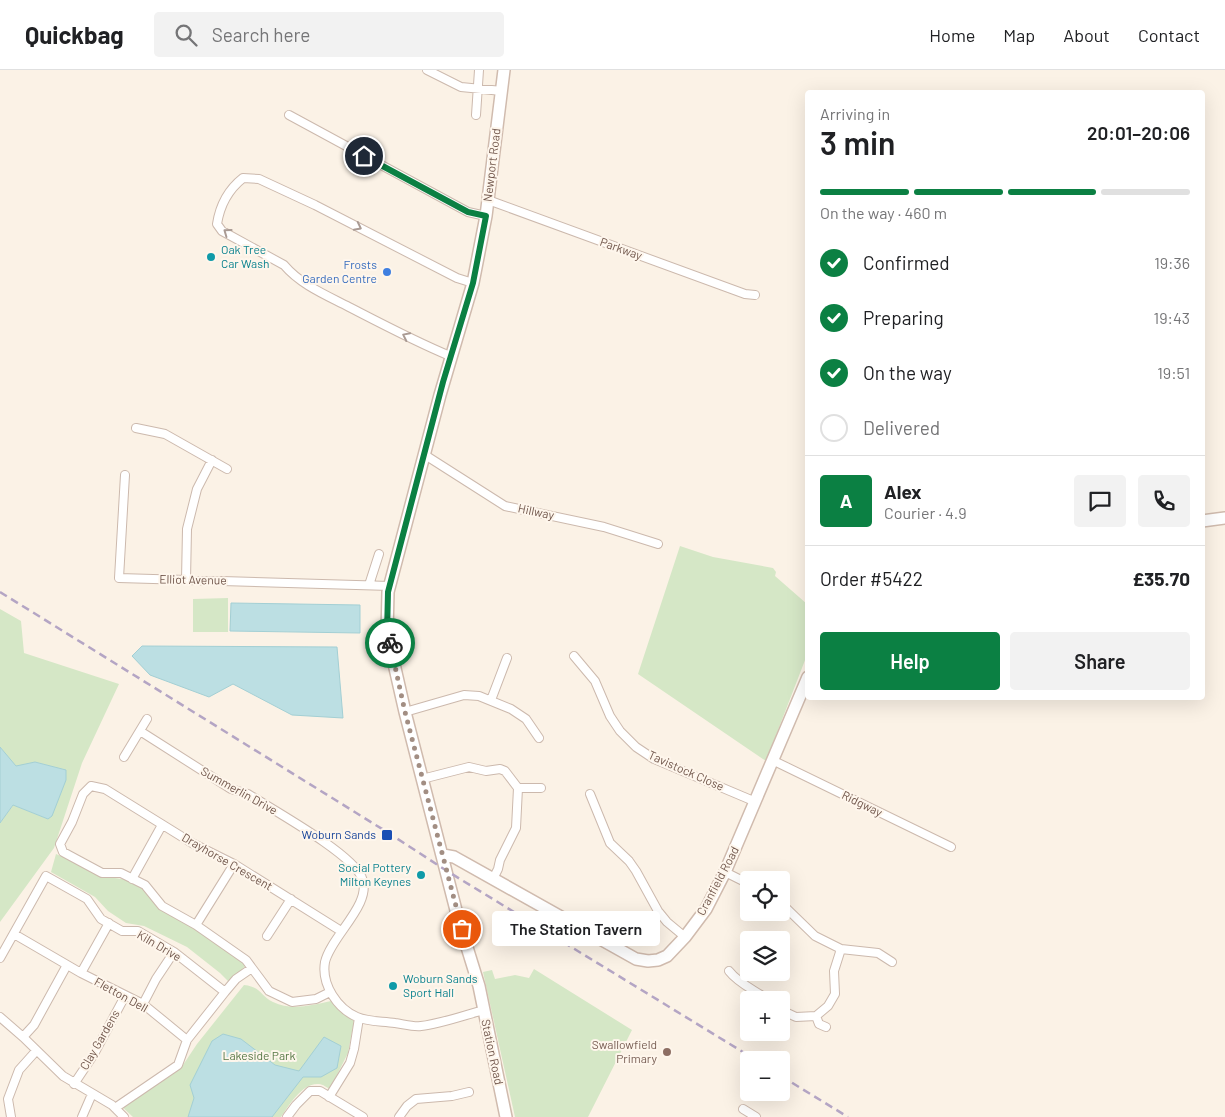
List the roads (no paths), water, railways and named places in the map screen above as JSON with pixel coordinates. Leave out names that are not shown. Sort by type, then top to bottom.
[{"type":"street","points":[[427,70],[461,87],[502,90]]},
{"type":"street","points":[[476,115],[479,70]]},
{"type":"street","name":"Newport Road","points":[[447,870],[405,712],[387,633],[388,592],[450,356],[473,283],[486,216],[504,70]]},
{"type":"street","points":[[289,115],[468,212],[486,216]]},
{"type":"street","points":[[450,356],[377,322],[311,287],[290,273],[284,265],[222,231],[217,224],[219,213],[232,187],[244,178],[259,179],[315,205],[457,278],[473,283]]},
{"type":"street","name":"Parkway","points":[[488,200],[745,294],[755,295]]},
{"type":"street","points":[[136,428],[165,434],[227,468]]},
{"type":"street","name":"Hillway","points":[[425,455],[505,506],[604,527],[658,544]]},
{"type":"street","points":[[186,580],[187,529],[197,490],[212,460]]},
{"type":"street","name":"Elliot Avenue","points":[[125,475],[119,578],[390,586]]},
{"type":"street","points":[[1205,521],[1225,518]]},
{"type":"street","points":[[369,585],[378,554]]},
{"type":"street","name":"Tavistock Close","points":[[574,656],[595,681],[610,716],[620,731],[636,747],[654,759],[756,802]]},
{"type":"street","points":[[491,700],[507,658]]},
{"type":"street","name":"Cranfield Road","points":[[443,855],[454,857],[636,958],[648,961],[658,960],[667,956],[685,937],[706,908],[725,872],[805,684]]},
{"type":"street","points":[[405,712],[464,695],[479,696],[511,709],[526,719],[539,738]]},
{"type":"street","points":[[124,757],[147,719]]},
{"type":"street","name":"Summerlin Drive","points":[[140,731],[231,790],[248,794],[342,854],[354,864],[364,881],[365,891],[363,899],[336,939],[325,963],[330,992],[344,1010],[359,1018],[420,1026],[484,1010]]},
{"type":"street","name":"Ridgway","points":[[772,760],[952,847]]},
{"type":"street","points":[[422,779],[469,767],[486,771],[500,769],[505,771],[518,788],[516,828],[493,879]]},
{"type":"street","name":"Drayhorse Crescent","points":[[330,992],[316,999],[292,1002],[269,991],[246,960],[196,925],[162,906],[145,885],[120,873],[102,873],[63,852],[60,844],[72,822],[83,794],[91,786],[104,789],[192,843],[234,864],[341,931]]},
{"type":"street","points":[[518,788],[541,788]]},
{"type":"street","points":[[590,794],[610,842],[636,871],[658,911],[667,922],[685,937]]},
{"type":"street","points":[[132,879],[162,825]]},
{"type":"street","points":[[196,925],[234,864]]},
{"type":"street","name":"Station Road","points":[[447,870],[458,918],[479,986],[506,1117]]},
{"type":"street","points":[[725,872],[740,880]]},
{"type":"street","name":"Kiln Drive","points":[[14,934],[46,876],[87,900],[101,919],[122,931],[138,931],[174,952],[225,992]]},
{"type":"street","points":[[267,936],[291,899]]},
{"type":"street","points":[[790,912],[815,936],[841,949],[878,953],[892,962]]},
{"type":"street","points":[[81,973],[109,923]]},
{"type":"street","points":[[0,958],[14,934]]},
{"type":"street","name":"Fletton Dell","points":[[14,934],[81,973],[143,1004],[187,1040]]},
{"type":"street","points":[[790,1014],[796,1017],[816,1016],[828,1006],[835,994],[834,971],[841,949]]},
{"type":"street","points":[[143,1004],[156,979],[174,952]]},
{"type":"street","points":[[23,1037],[34,1025],[67,965]]},
{"type":"street","points":[[115,1108],[178,1065],[187,1040],[236,979],[252,968]]},
{"type":"street","points":[[729,971],[736,980],[755,991]]},
{"type":"street","name":"Clay Gardens","points":[[74,1084],[94,1054],[125,996]]},
{"type":"street","points":[[816,1016],[819,1024],[826,1027]]},
{"type":"street","points":[[0,1017],[63,1076],[115,1108],[124,1117]]},
{"type":"street","points":[[329,1097],[350,1063],[359,1018]]},
{"type":"street","points":[[11,1117],[8,1098],[19,1070],[36,1051]]},
{"type":"street","points":[[287,1117],[310,1091],[320,1091],[363,1117]]},
{"type":"street","points":[[399,1117],[406,1106],[416,1099],[452,1096],[469,1092]]},
{"type":"street","points":[[82,1117],[92,1094]]},
{"type":"street","points":[[743,1109],[756,1117]]},
{"type":"water","points":[[231,603],[360,605],[360,633],[230,631]]},
{"type":"water","points":[[142,646],[337,647],[343,718],[292,715],[233,684],[209,697],[150,675],[132,656]]},
{"type":"water","points":[[0,747],[16,766],[35,762],[66,770],[66,780],[52,816],[48,819],[13,805],[0,823]]},
{"type":"water","points":[[223,1034],[241,1039],[275,1065],[299,1071],[324,1037],[341,1046],[337,1068],[321,1077],[303,1077],[272,1117],[188,1117],[194,1098],[190,1085],[212,1041]]},
{"type":"railway","points":[[0,592],[447,871],[741,1051]]},
{"type":"railway","points":[[790,1082],[848,1117]]},
{"type":"place","name":"Oak Tree Car Wash","points":[[211,257]]},
{"type":"place","name":"Frosts Garden Centre","points":[[387,272]]},
{"type":"place","name":"Woburn Sands","points":[[387,835]]},
{"type":"place","name":"Social Pottery Milton Keynes","points":[[421,875]]},
{"type":"place","name":"The Station Tavern","points":[[462,929]]},
{"type":"place","name":"Woburn Sands Sport Hall","points":[[393,986]]},
{"type":"place","name":"Swallowfield Primary","points":[[667,1052]]},
{"type":"park label","name":"Lakeside Park","points":[[259,1056]]}]
